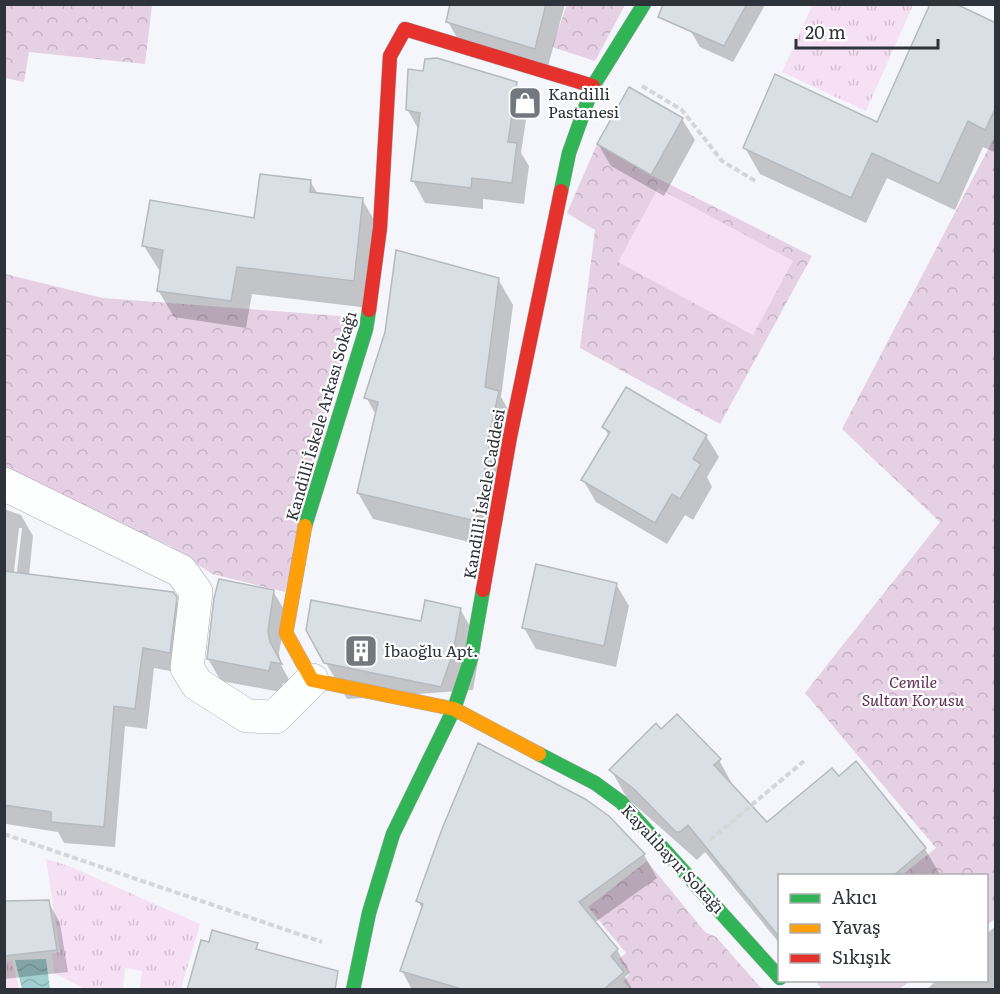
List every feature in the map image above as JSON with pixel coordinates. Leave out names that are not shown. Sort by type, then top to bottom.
[{"type":"street","name":"Kandilli İskele Caddesi","points":[[353,990],[358,955],[393,834],[454,709],[477,635],[510,437],[569,153],[593,86],[644,4]]},
{"type":"street","name":"Kandilli İskele Arkası Sokağı","points":[[312,680],[286,633],[304,529],[366,329],[380,228],[390,56],[397,40],[405,30],[593,86]]},
{"type":"street","points":[[4,484],[182,571],[196,592],[187,668],[197,684],[247,716],[275,717],[312,680],[454,709]]},
{"type":"street","name":"Kayalıbayır Sokağı","points":[[454,709],[595,783],[621,802],[778,976]]},
{"type":"path","points":[[606,66],[682,110],[722,161],[757,182]]},
{"type":"path","points":[[680,865],[804,761]]},
{"type":"path","points":[[4,834],[358,955]]},
{"type":"green space","points":[[5,4],[152,5],[145,64],[29,52],[24,82],[5,78]]},
{"type":"green space","points":[[567,5],[625,5],[595,61],[552,47]]},
{"type":"green space","points":[[809,5],[913,5],[866,111],[782,72],[812,6]]},
{"type":"green space","name":"Cemile Sultan Korusu","points":[[995,136],[996,918],[988,924],[988,874],[903,874],[936,848],[805,693],[940,522],[842,429]]},
{"type":"green space","points":[[597,144],[651,175],[812,256],[720,424],[580,348],[595,230],[567,213]]},
{"type":"green space","points":[[658,188],[793,261],[753,335],[618,262]]},
{"type":"green space","points":[[5,274],[103,298],[354,317],[285,592],[212,574],[170,546],[5,473]]},
{"type":"green space","points":[[46,859],[69,866],[200,924],[181,989],[140,989],[142,971],[125,968],[123,989],[85,989],[54,973],[52,953],[60,952]]},
{"type":"green space","points":[[647,861],[705,932],[716,937],[762,989],[630,989],[623,981],[630,974],[619,959],[626,953],[588,907]]},
{"type":"green space","points":[[12,960],[19,989],[5,989],[5,962]]},
{"type":"green space","points":[[816,982],[910,982],[899,989],[822,989]]},
{"type":"water","points":[[46,959],[50,989],[22,989],[15,960]]},
{"type":"building","points":[[450,4],[546,4],[535,49],[446,22]]},
{"type":"building","points":[[663,4],[747,4],[724,46],[658,17]]},
{"type":"building","points":[[930,4],[956,4],[996,23],[996,107],[985,130],[968,121],[939,184],[872,153],[851,198],[743,148],[775,74],[877,122]]},
{"type":"building","points":[[437,58],[517,82],[508,142],[517,143],[512,183],[472,178],[471,188],[411,181],[420,113],[406,110],[408,69],[423,71],[425,59]]},
{"type":"building","points":[[629,87],[683,118],[651,175],[597,144]]},
{"type":"building","points":[[260,174],[311,180],[310,192],[363,198],[354,281],[237,267],[231,301],[157,291],[163,250],[142,246],[150,200],[254,218]]},
{"type":"building","points":[[396,250],[499,278],[485,387],[499,391],[488,440],[490,440],[476,521],[357,493],[378,402],[364,398],[385,332]]},
{"type":"building","points":[[626,387],[707,435],[693,459],[701,464],[680,499],[672,494],[655,523],[581,480],[610,432],[602,427]]},
{"type":"building","points":[[536,564],[617,583],[604,646],[522,628]]},
{"type":"building","points":[[4,571],[173,592],[177,597],[170,653],[143,648],[135,709],[114,706],[104,827],[51,822],[51,812],[4,805]]},
{"type":"building","points":[[219,579],[274,590],[268,631],[270,642],[282,664],[271,662],[269,671],[207,659],[214,598]]},
{"type":"building","points":[[311,600],[421,621],[425,600],[461,608],[453,653],[441,687],[324,663],[306,630]]},
{"type":"building","points":[[677,714],[721,759],[714,765],[767,822],[832,768],[839,776],[856,761],[926,848],[895,874],[778,874],[778,936],[688,825],[680,832],[676,832],[634,789],[609,770],[656,723],[661,729]]},
{"type":"building","points":[[478,743],[585,799],[609,816],[645,854],[579,902],[618,949],[611,956],[624,972],[603,990],[465,990],[400,971],[423,904],[416,901],[442,829]]},
{"type":"building","points":[[49,900],[57,950],[4,956],[4,901]]},
{"type":"building","points":[[212,930],[258,943],[256,949],[338,971],[335,990],[187,990],[201,940],[209,942]]},
{"type":"traffic: fast","points":[[561,191],[569,153],[593,86],[644,4]]},
{"type":"traffic: fast","points":[[305,526],[366,329],[369,310]]},
{"type":"traffic: fast","points":[[353,990],[369,913],[393,834],[454,709],[471,658],[483,590]]},
{"type":"traffic: fast","points":[[539,754],[595,783],[621,802],[778,976]]},
{"type":"traffic: slow","points":[[305,526],[286,633],[312,680],[454,709],[539,754]]},
{"type":"traffic: jam","points":[[369,310],[380,228],[390,56],[405,29],[593,86]]},
{"type":"traffic: jam","points":[[483,590],[510,437],[561,191]]},
{"type":"place","name":"Kandilli Pastanesi","points":[[525,103]]},
{"type":"place","name":"İbaoğlu Apt.","points":[[361,651]]}]
